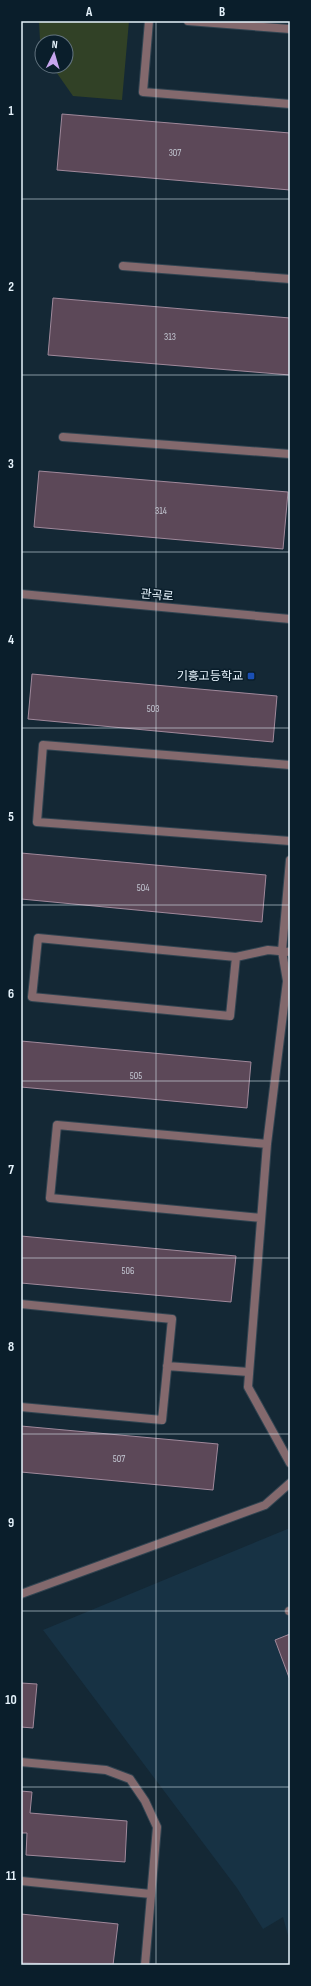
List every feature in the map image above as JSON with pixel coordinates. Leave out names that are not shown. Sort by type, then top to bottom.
[{"type":"street","points":[[149,21],[143,92],[290,104]]},
{"type":"street","points":[[188,21],[290,29]]},
{"type":"street","points":[[123,266],[290,279]]},
{"type":"street","points":[[63,437],[290,454]]},
{"type":"street","name":"관곡로","points":[[21,594],[290,619]]},
{"type":"street","points":[[290,765],[43,745],[37,822],[290,841]]},
{"type":"street","points":[[290,860],[286,951],[287,982],[267,1144],[248,1388],[290,1463]]},
{"type":"street","points":[[236,957],[230,1016],[32,997],[38,938],[236,957],[268,950],[286,951]]},
{"type":"street","points":[[261,1218],[50,1198],[57,1124],[267,1144]]},
{"type":"street","points":[[21,1304],[172,1319],[162,1420],[21,1407]]},
{"type":"street","points":[[167,1366],[249,1372]]},
{"type":"street","points":[[21,1594],[265,1505],[290,1483]]},
{"type":"street","points":[[21,1762],[106,1770],[130,1779],[145,1801],[157,1827],[145,1965]]},
{"type":"street","points":[[21,1882],[151,1894]]},
{"type":"shaded area","points":[[290,1528],[290,1943],[283,1917],[263,1929],[237,1888],[43,1630]]},
{"type":"green space","points":[[39,21],[129,21],[122,100],[73,96],[58,74],[74,74],[74,34],[40,34]]},
{"type":"building","points":[[62,114],[290,133],[290,190],[57,170]]},
{"type":"building","points":[[53,298],[290,318],[290,375],[48,355]]},
{"type":"building","points":[[39,471],[288,492],[283,549],[34,527]]},
{"type":"building","points":[[32,674],[277,696],[273,742],[28,719]]},
{"type":"building","points":[[21,853],[266,875],[262,922],[21,899]]},
{"type":"building","points":[[21,1041],[251,1062],[247,1108],[21,1087]]},
{"type":"building","points":[[21,1236],[236,1256],[231,1302],[21,1283]]},
{"type":"building","points":[[21,1426],[218,1444],[213,1490],[21,1472]]},
{"type":"building","points":[[290,1634],[290,1680],[275,1640]]},
{"type":"building","points":[[21,1683],[37,1684],[33,1728],[21,1727]]},
{"type":"building","points":[[21,1791],[32,1792],[30,1813],[127,1821],[125,1862],[26,1855],[27,1833],[21,1833]]},
{"type":"building","points":[[21,1914],[118,1924],[113,1965],[21,1963]]},
{"type":"place","name":"기흥고등학교","points":[[251,676]]}]
